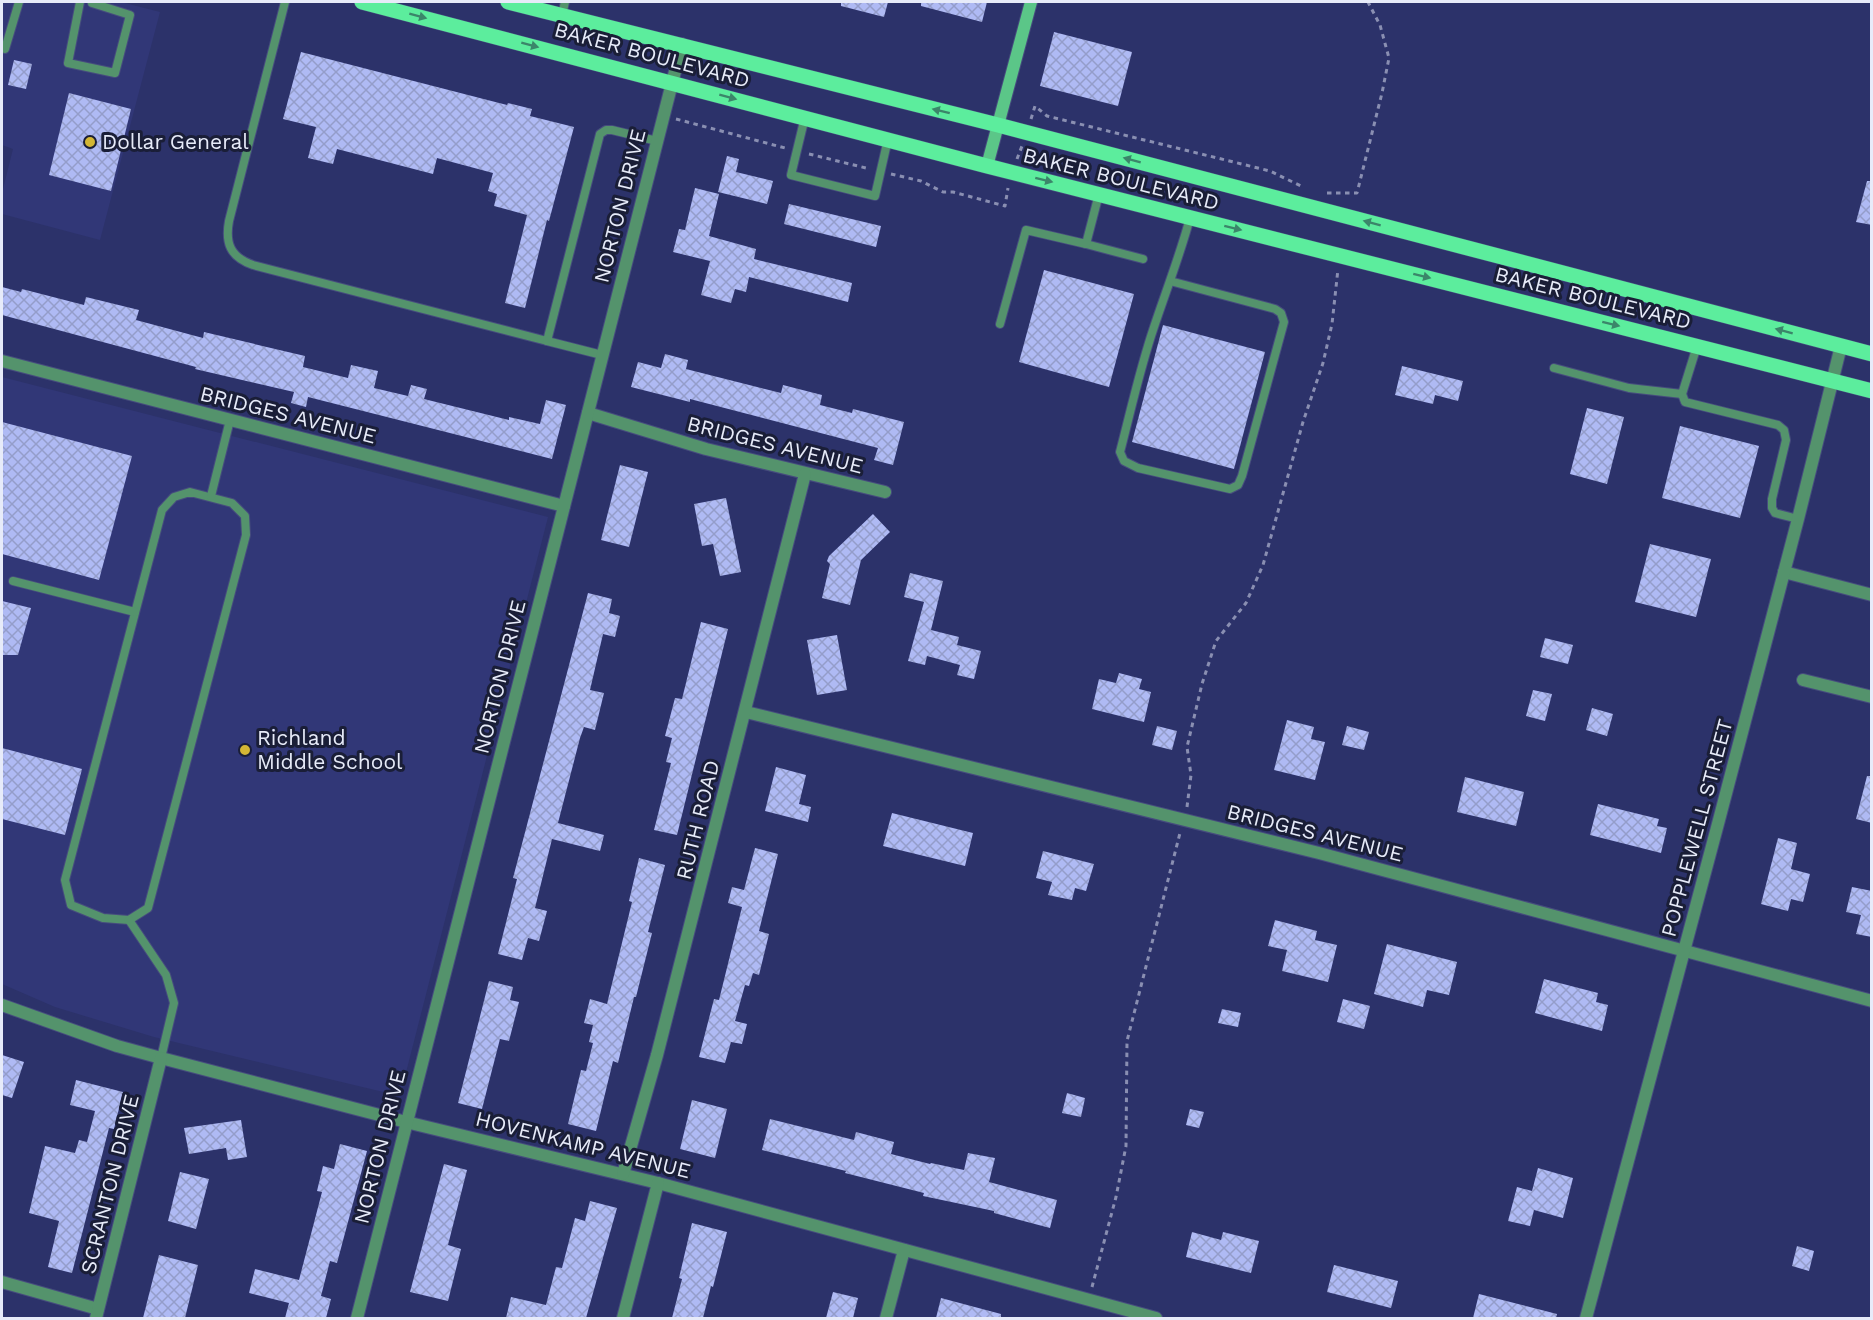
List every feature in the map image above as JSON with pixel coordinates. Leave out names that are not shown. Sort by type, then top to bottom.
[{"type":"main road","name":"BAKER BOULEVARD","points":[[362,2],[987,166],[1872,391]]},
{"type":"main road","name":"BAKER BOULEVARD","points":[[508,2],[564,8],[682,44],[1872,354]]},
{"type":"main road","points":[[987,166],[1031,2]]},
{"type":"street","name":"NORTON DRIVE","points":[[357,1318],[682,44]]},
{"type":"street","name":"POPPLEWELL STREET","points":[[1586,1318],[1685,951],[1841,346]]},
{"type":"street","name":"BRIDGES AVENUE","points":[[2,361],[564,506]]},
{"type":"street","name":"BRIDGES AVENUE","points":[[588,413],[706,449],[885,492]]},
{"type":"street","name":"RUTH ROAD","points":[[623,1174],[657,1055],[805,474]]},
{"type":"street","points":[[1784,572],[1872,595]]},
{"type":"street","points":[[1803,680],[1872,697]]},
{"type":"street","name":"BRIDGES AVENUE","points":[[746,712],[1319,853],[1872,1001]]},
{"type":"street","name":"HOVENKAMP AVENUE","points":[[2,1005],[117,1046],[161,1058],[406,1122],[658,1183],[1156,1318]]},
{"type":"street","name":"SCRANTON DRIVE","points":[[97,1314],[161,1058]]},
{"type":"street","points":[[623,1318],[658,1183]]},
{"type":"street","points":[[886,1318],[904,1250]]},
{"type":"street","points":[[2,1282],[97,1314]]},
{"type":"lane","points":[[2,48],[5,49],[19,2]]},
{"type":"lane","points":[[80,2],[92,2],[130,15],[115,73],[68,63],[80,2]]},
{"type":"lane","points":[[285,2],[229,221],[227,240],[229,248],[235,255],[253,265],[602,355]]},
{"type":"lane","points":[[805,117],[792,175],[875,196],[888,139]]},
{"type":"lane","points":[[547,341],[600,134],[606,130],[612,130],[657,141]]},
{"type":"lane","points":[[1086,244],[1099,194]]},
{"type":"lane","points":[[1170,281],[1275,309],[1281,313],[1284,322],[1242,477],[1238,485],[1230,489],[1138,468],[1124,461],[1120,452],[1153,329],[1190,218]]},
{"type":"lane","points":[[1000,324],[1026,230],[1143,259]]},
{"type":"lane","points":[[1697,346],[1682,394],[1684,402],[1778,425],[1784,430],[1786,440],[1772,499],[1772,508],[1775,513],[1798,519]]},
{"type":"lane","points":[[1554,368],[1629,388],[1682,394]]},
{"type":"lane","points":[[211,496],[230,420]]},
{"type":"lane","points":[[190,492],[211,496],[232,503],[245,516],[246,534],[148,908],[129,920],[103,918],[71,904],[65,880],[162,510],[174,497],[190,492]]},
{"type":"lane","points":[[13,581],[135,612]]},
{"type":"lane","points":[[129,920],[166,975],[174,1003],[161,1058]]},
{"type":"path","points":[[1088,1300],[1116,1197],[1126,1146],[1127,1041],[1190,795],[1191,775],[1187,747],[1202,684],[1216,641],[1246,603],[1263,565],[1303,422],[1323,363],[1332,324],[1335,281],[1341,256]]},
{"type":"shaded area","points":[[2,2],[121,2],[160,12],[100,240],[2,214],[2,193],[13,149],[2,145]]},
{"type":"shaded area","name":"Richland Middle School","points":[[2,377],[548,517],[400,1096],[154,1037],[55,1007],[2,984]]},
{"type":"building","points":[[841,2],[888,2],[884,17],[841,6]]},
{"type":"building","points":[[921,2],[987,2],[982,22],[921,6]]},
{"type":"building","points":[[1054,32],[1132,52],[1118,106],[1040,86]]},
{"type":"building","points":[[301,52],[507,105],[508,103],[532,109],[530,116],[574,127],[525,308],[505,303],[527,215],[494,206],[497,194],[488,191],[493,173],[437,158],[433,174],[337,149],[333,164],[308,158],[316,127],[283,119]]},
{"type":"building","points":[[14,60],[32,64],[26,89],[8,85]]},
{"type":"building","name":"Dollar General","points":[[69,93],[131,109],[111,191],[49,175]]},
{"type":"building","points":[[727,156],[739,159],[736,172],[773,181],[767,204],[718,192]]},
{"type":"building","points":[[1867,181],[1872,181],[1872,225],[1856,222]]},
{"type":"building","points":[[695,188],[719,194],[709,236],[756,249],[754,259],[852,283],[848,302],[749,277],[746,292],[735,289],[731,303],[701,295],[710,261],[673,252],[679,229],[685,230]]},
{"type":"building","points":[[789,204],[881,226],[876,247],[784,224]]},
{"type":"building","points":[[1044,270],[1134,294],[1109,387],[1019,362]]},
{"type":"building","points":[[2,287],[21,292],[22,289],[84,305],[86,297],[139,310],[136,320],[203,338],[204,332],[305,356],[303,367],[348,378],[351,365],[378,371],[374,388],[408,396],[411,385],[427,389],[424,399],[509,420],[509,417],[540,424],[546,400],[566,405],[552,459],[308,397],[306,407],[291,403],[294,392],[195,369],[196,367],[2,315]]},
{"type":"building","points":[[1163,325],[1265,352],[1234,469],[1132,442]]},
{"type":"building","points":[[665,354],[688,360],[686,369],[781,393],[783,385],[822,395],[820,405],[852,413],[853,409],[904,422],[893,465],[874,460],[878,448],[690,399],[690,402],[631,387],[638,362],[661,368]]},
{"type":"building","points":[[1402,366],[1463,381],[1458,401],[1435,395],[1433,404],[1395,395]]},
{"type":"building","points":[[1587,408],[1624,417],[1607,484],[1570,474]]},
{"type":"building","points":[[2,422],[132,456],[99,580],[2,554]]},
{"type":"building","points":[[1680,426],[1759,446],[1740,518],[1662,498]]},
{"type":"building","points":[[620,465],[648,472],[629,547],[601,540]]},
{"type":"building","points":[[726,498],[741,572],[720,576],[713,544],[702,546],[694,504]]},
{"type":"building","points":[[873,514],[890,532],[861,560],[850,605],[822,598],[830,564],[827,561],[829,556]]},
{"type":"building","points":[[1650,544],[1711,559],[1696,617],[1635,602]]},
{"type":"building","points":[[910,573],[943,581],[931,630],[959,637],[957,645],[981,651],[974,679],[957,675],[960,665],[927,656],[925,665],[908,661],[924,602],[904,597]]},
{"type":"building","points":[[588,593],[612,599],[609,613],[620,616],[615,637],[603,634],[590,690],[604,693],[595,730],[584,727],[580,738],[558,823],[604,835],[600,851],[552,839],[535,908],[547,911],[539,941],[528,938],[522,960],[498,954],[517,879],[513,878]]},
{"type":"building","points":[[2,601],[31,608],[18,655],[2,655]]},
{"type":"building","points":[[701,622],[728,629],[677,835],[654,830],[671,763],[666,762],[672,738],[665,736],[675,698],[682,699]]},
{"type":"building","points":[[837,635],[847,690],[817,695],[807,640]]},
{"type":"building","points":[[1545,638],[1573,645],[1568,664],[1540,657]]},
{"type":"building","points":[[1119,673],[1142,679],[1139,689],[1151,692],[1144,722],[1092,709],[1099,679],[1116,683]]},
{"type":"building","points":[[1533,690],[1552,694],[1545,721],[1526,716]]},
{"type":"building","points":[[1592,708],[1613,714],[1607,736],[1586,730]]},
{"type":"building","points":[[1287,720],[1314,727],[1311,739],[1325,742],[1315,780],[1274,770]]},
{"type":"building","points":[[1157,726],[1177,731],[1172,750],[1152,745]]},
{"type":"building","points":[[1347,726],[1369,732],[1364,750],[1342,745]]},
{"type":"building","points":[[2,748],[82,769],[65,835],[2,819]]},
{"type":"building","points":[[776,767],[806,775],[799,804],[811,807],[808,822],[765,811]]},
{"type":"building","points":[[1867,776],[1872,776],[1872,823],[1856,819]]},
{"type":"building","points":[[1465,777],[1524,792],[1516,826],[1457,812]]},
{"type":"building","points":[[1598,804],[1659,819],[1657,826],[1667,828],[1661,853],[1590,835]]},
{"type":"building","points":[[892,813],[973,833],[965,866],[883,846]]},
{"type":"building","points":[[1778,838],[1797,843],[1791,869],[1810,874],[1803,902],[1791,899],[1788,911],[1761,904]]},
{"type":"building","points":[[755,848],[778,854],[759,931],[769,934],[759,975],[753,973],[749,986],[745,985],[735,1021],[747,1024],[742,1044],[731,1042],[725,1063],[699,1057],[714,999],[719,1000],[742,907],[728,903],[732,887],[744,890]]},
{"type":"building","points":[[1043,851],[1094,864],[1086,891],[1075,888],[1072,900],[1048,895],[1052,882],[1036,878]]},
{"type":"building","points":[[639,858],[665,865],[648,932],[652,933],[636,997],[634,997],[618,1063],[613,1061],[596,1131],[568,1124],[581,1070],[586,1071],[593,1043],[589,1042],[593,1025],[584,1023],[590,999],[607,1004],[632,902],[629,901]]},
{"type":"building","points":[[1852,887],[1872,891],[1872,937],[1856,934],[1861,915],[1846,912]]},
{"type":"building","points":[[1275,920],[1317,931],[1315,940],[1337,945],[1328,982],[1282,971],[1287,950],[1268,946]]},
{"type":"building","points":[[1387,944],[1457,962],[1449,995],[1427,990],[1423,1007],[1374,994]]},
{"type":"building","points":[[1544,979],[1598,993],[1596,1002],[1608,1005],[1602,1031],[1535,1013]]},
{"type":"building","points":[[489,981],[513,987],[510,1000],[519,1002],[509,1041],[500,1039],[482,1109],[458,1103]]},
{"type":"building","points":[[1343,999],[1370,1006],[1364,1029],[1337,1022]]},
{"type":"building","points":[[1222,1009],[1241,1013],[1238,1027],[1218,1023]]},
{"type":"building","points":[[2,1055],[24,1062],[12,1098],[2,1095]]},
{"type":"building","points":[[76,1080],[123,1092],[114,1129],[109,1128],[72,1273],[48,1267],[59,1221],[29,1213],[45,1146],[75,1153],[79,1140],[87,1142],[95,1111],[70,1105]]},
{"type":"building","points":[[1067,1093],[1085,1098],[1081,1117],[1062,1113]]},
{"type":"building","points":[[692,1100],[727,1109],[715,1158],[680,1149]]},
{"type":"building","points":[[1190,1109],[1204,1112],[1199,1128],[1186,1125]]},
{"type":"building","points":[[770,1119],[854,1140],[856,1132],[894,1142],[891,1154],[964,1170],[968,1153],[995,1158],[989,1182],[1057,1200],[1050,1228],[994,1213],[994,1211],[923,1196],[924,1193],[762,1150]]},
{"type":"building","points":[[241,1120],[247,1157],[228,1160],[226,1148],[189,1154],[184,1128]]},
{"type":"building","points":[[340,1144],[367,1151],[337,1263],[330,1261],[321,1296],[331,1299],[326,1318],[285,1318],[289,1303],[249,1293],[255,1269],[299,1280],[322,1192],[317,1191],[323,1166],[334,1169]]},
{"type":"building","points":[[444,1164],[467,1170],[448,1245],[461,1249],[448,1301],[410,1292]]},
{"type":"building","points":[[1538,1168],[1573,1178],[1563,1218],[1534,1210],[1530,1226],[1508,1221],[1517,1187],[1532,1191]]},
{"type":"building","points":[[180,1172],[209,1179],[196,1229],[168,1221]]},
{"type":"building","points":[[590,1201],[617,1208],[586,1318],[506,1318],[511,1297],[546,1305],[556,1267],[562,1268],[575,1218],[585,1221]]},
{"type":"building","points":[[692,1223],[727,1232],[703,1318],[672,1318],[682,1279],[679,1278]]},
{"type":"building","points":[[1192,1232],[1221,1240],[1223,1232],[1259,1241],[1251,1273],[1186,1257]]},
{"type":"building","points":[[1797,1246],[1814,1251],[1809,1271],[1792,1266]]},
{"type":"building","points":[[159,1255],[198,1265],[185,1318],[143,1318]]},
{"type":"building","points":[[1334,1265],[1398,1281],[1391,1308],[1327,1292]]},
{"type":"building","points":[[833,1292],[858,1298],[853,1318],[826,1318]]},
{"type":"building","points":[[1479,1294],[1557,1314],[1556,1318],[1473,1318]]},
{"type":"building","points":[[941,1298],[1001,1314],[1001,1318],[936,1318]]},
{"type":"place","name":"Dollar General","points":[[90,142]]},
{"type":"place","name":"Richland Middle School","points":[[245,750]]}]
